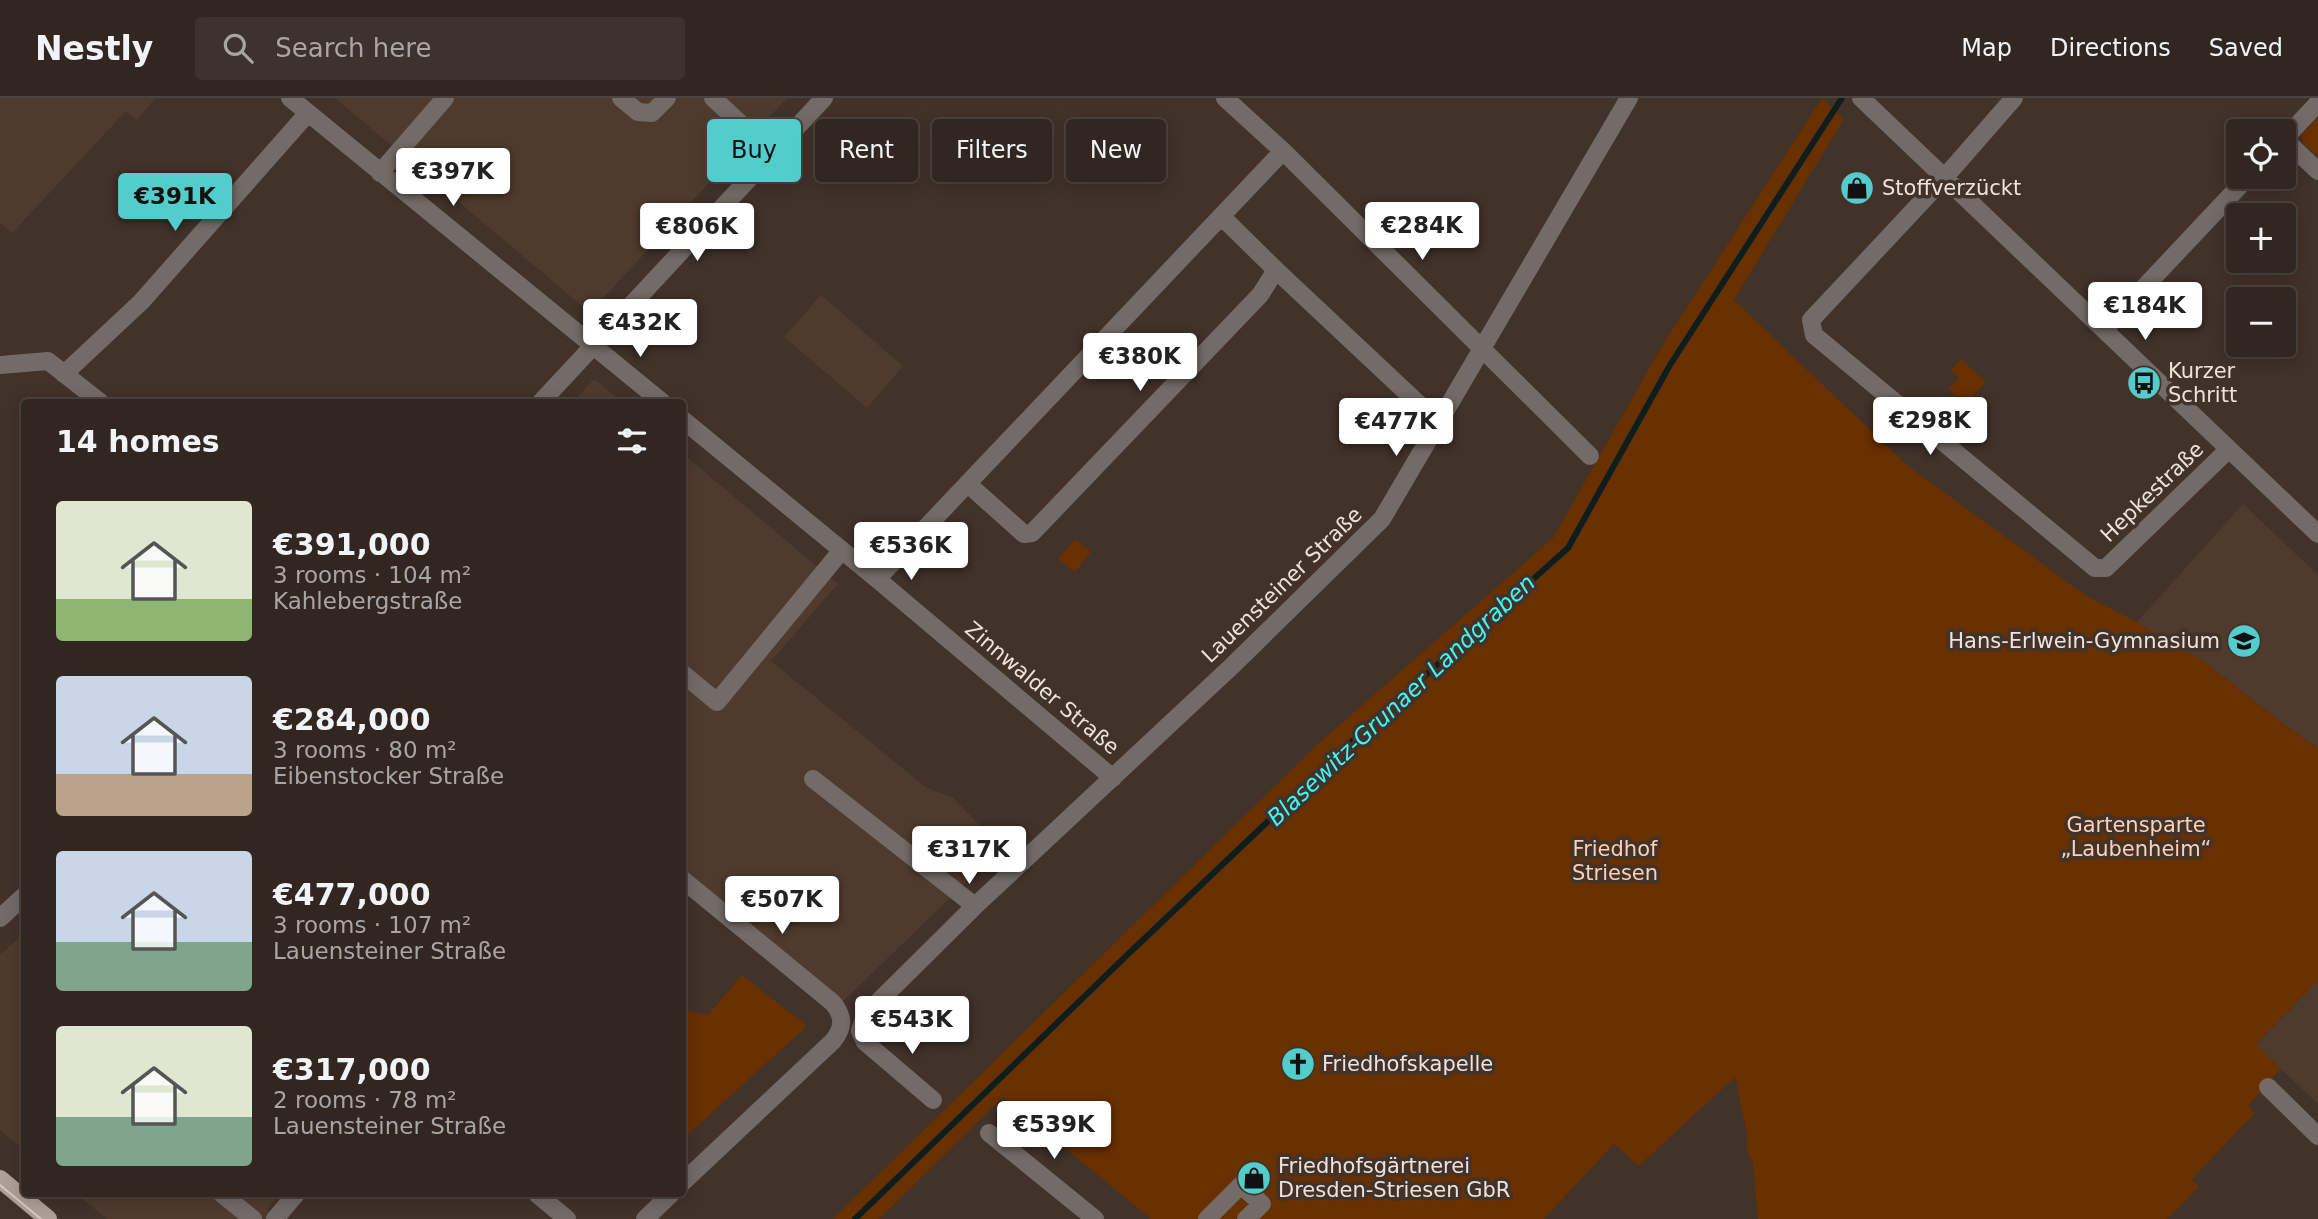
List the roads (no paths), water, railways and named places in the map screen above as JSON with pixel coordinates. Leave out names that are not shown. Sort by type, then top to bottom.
[{"type":"main road","points":[[0,1179],[21,1196]]},
{"type":"main road","points":[[22,1197],[48,1219]]},
{"type":"street","points":[[290,98],[658,399]]},
{"type":"street","points":[[380,173],[445,98]]},
{"type":"street","points":[[621,98],[638,112],[645,113],[652,113],[667,98]]},
{"type":"street","points":[[713,98],[736,119]]},
{"type":"street","points":[[801,123],[824,98]]},
{"type":"street","name":"Lauensteiner Straße","points":[[933,1100],[865,1042],[860,1031],[871,1008],[975,906],[1233,666],[1382,519],[1629,98]]},
{"type":"street","points":[[1945,177],[2014,98]]},
{"type":"street","name":"Hepkestraße","points":[[1863,100],[2318,534]]},
{"type":"street","points":[[1237,102],[1590,456]]},
{"type":"street","points":[[2296,126],[2318,103]]},
{"type":"street","points":[[64,374],[141,302],[308,113]]},
{"type":"street","points":[[2296,150],[2318,171]]},
{"type":"street","points":[[877,579],[1283,151]]},
{"type":"street","name":"Hepkestraße","points":[[1945,177],[1811,320],[1814,335],[2095,568],[2106,568],[2229,449]]},
{"type":"street","points":[[544,399],[747,182]]},
{"type":"street","points":[[2104,330],[2237,189]]},
{"type":"street","points":[[1221,216],[1439,423]]},
{"type":"street","points":[[968,484],[1024,534],[1032,533],[1260,295],[1276,270]]},
{"type":"street","points":[[0,365],[48,361],[96,399]]},
{"type":"street","name":"Zinnwalder Straße","points":[[686,422],[877,579],[1112,778]]},
{"type":"street","points":[[686,676],[717,702],[842,550]]},
{"type":"street","points":[[813,779],[975,906]]},
{"type":"street","points":[[686,882],[833,1003],[842,1020],[840,1032],[833,1041],[686,1179]]},
{"type":"street","points":[[0,918],[21,899]]},
{"type":"street","points":[[2268,1087],[2318,1136]]},
{"type":"street","points":[[989,1133],[1095,1219]]},
{"type":"street","points":[[1207,1219],[1241,1185],[1262,1204],[1246,1219]]},
{"type":"street","points":[[226,1197],[253,1219]]},
{"type":"street","points":[[275,1219],[293,1197]]},
{"type":"street","points":[[541,1197],[567,1219]]},
{"type":"street","points":[[645,1219],[668,1197]]},
{"type":"waterway","name":"Blasewitz‐Grunaer Landgraben","points":[[855,1219],[1361,733],[1568,548],[1670,365],[1842,98]]},
{"type":"tram line","points":[[0,1185],[41,1219]]},
{"type":"place","name":"Stoffverzückt","points":[[1857,188]]},
{"type":"place","name":"Kurzer Schritt","points":[[2144,383]]},
{"type":"place","name":"Hans-Erlwein-Gymnasium","points":[[2244,641]]},
{"type":"place","name":"Friedhofskapelle","points":[[1298,1064]]},
{"type":"place","name":"Friedhofsgärtnerei Dresden-Striesen GbR","points":[[1254,1178]]},
{"type":"park label","name":"Gartensparte „Laubenheim“","points":[[2136,837]]},
{"type":"park label","name":"Friedhof Striesen","points":[[1615,861]]}]
